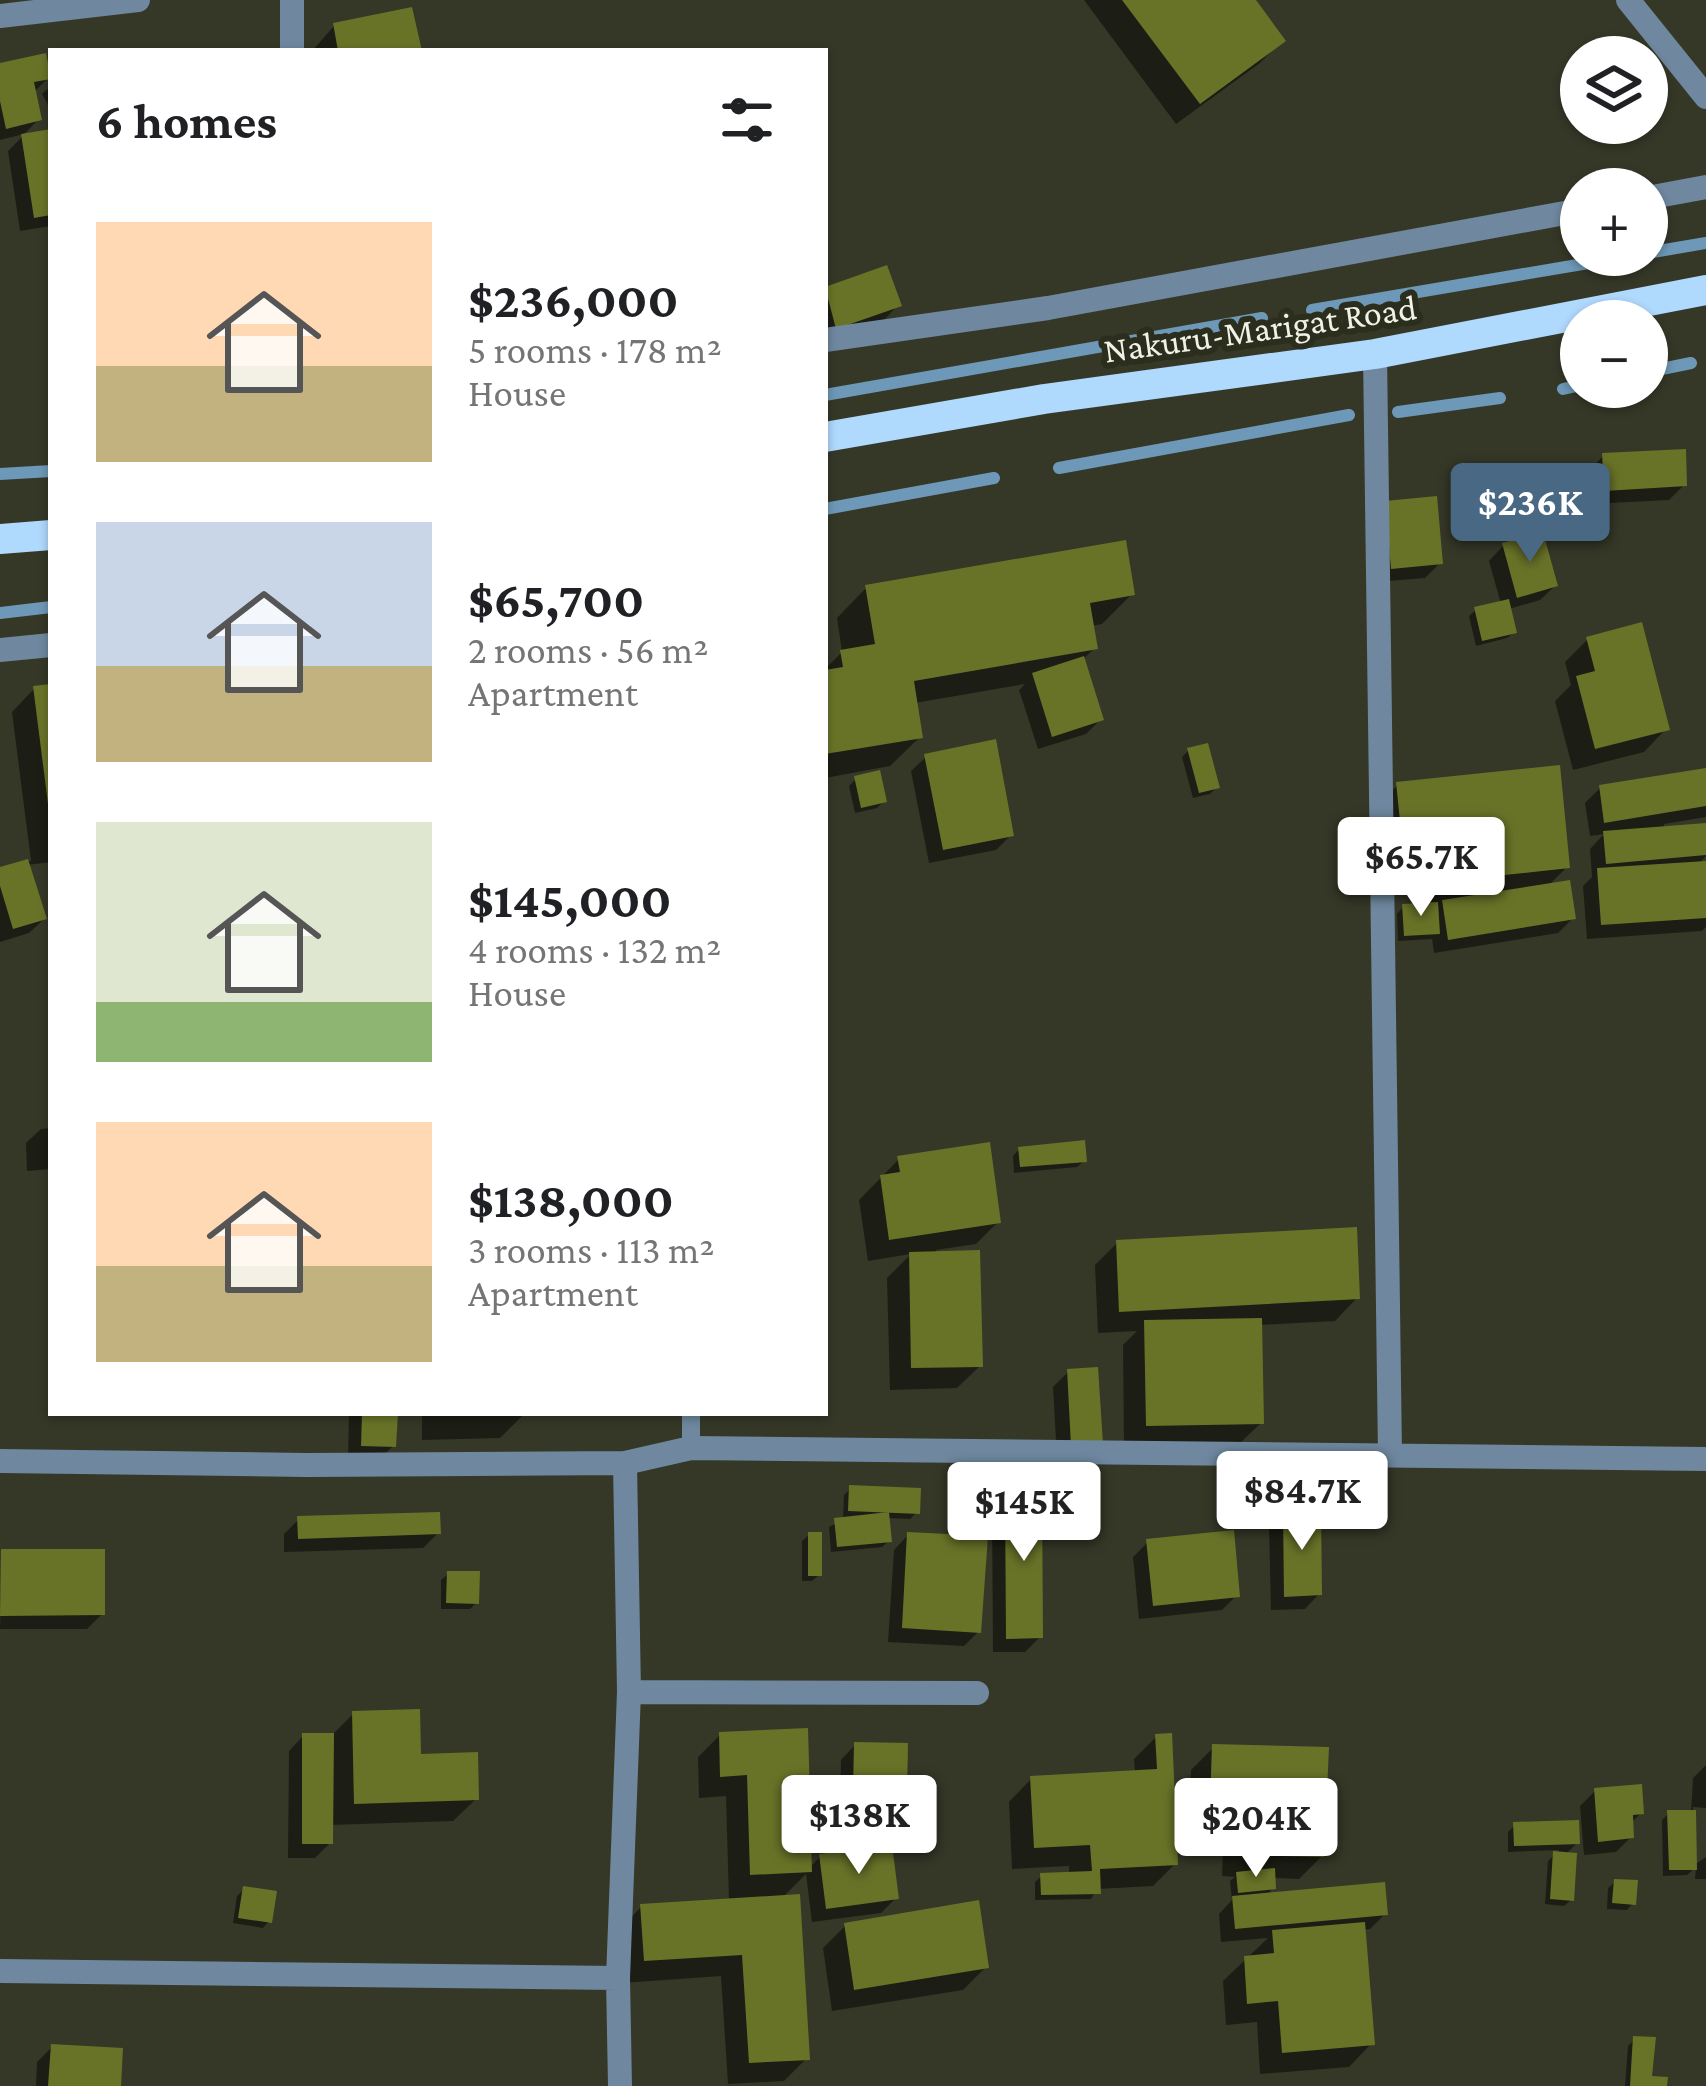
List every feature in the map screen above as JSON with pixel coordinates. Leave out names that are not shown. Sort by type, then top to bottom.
[{"type":"main road","name":"Nakuru-Marigat Road","points":[[828,436],[1044,399],[1375,354],[1706,290]]},
{"type":"main road","points":[[0,539],[48,535]]},
{"type":"street","points":[[0,16],[139,0]]},
{"type":"street","points":[[292,0],[292,48]]},
{"type":"street","points":[[1628,0],[1706,97]]},
{"type":"street","points":[[1668,194],[1706,187]]},
{"type":"street","points":[[828,340],[1048,308],[1560,214]]},
{"type":"street","points":[[1375,354],[1390,1454]]},
{"type":"street","points":[[0,650],[48,645]]},
{"type":"street","points":[[0,1461],[308,1466],[625,1462],[691,1448],[1706,1459]]},
{"type":"street","points":[[620,2086],[618,1978],[629,1692],[625,1462]]},
{"type":"street","points":[[629,1692],[977,1693]]},
{"type":"street","points":[[0,1971],[618,1978]]},
{"type":"lane","points":[[691,1448],[692,1416]]},
{"type":"building","points":[[1122,0],[1256,0],[1286,41],[1200,104]]},
{"type":"building","points":[[412,7],[421,48],[337,48],[333,23]]},
{"type":"building","points":[[46,53],[48,80],[34,82],[42,120],[6,129],[0,63]]},
{"type":"building","points":[[48,130],[48,216],[34,218],[21,134]]},
{"type":"building","points":[[887,265],[902,306],[836,329],[828,286]]},
{"type":"building","points":[[1686,449],[1687,486],[1604,491],[1602,453]]},
{"type":"building","points":[[1570,471],[1581,520],[1547,528],[1537,478]]},
{"type":"building","points":[[1437,496],[1443,564],[1391,569],[1385,501]]},
{"type":"building","points":[[1543,532],[1558,586],[1517,598],[1502,543]]},
{"type":"building","points":[[1126,540],[1135,595],[1090,603],[1098,649],[914,681],[923,738],[828,754],[828,670],[843,667],[840,650],[875,644],[865,585]]},
{"type":"building","points":[[1509,599],[1517,633],[1482,641],[1474,607]]},
{"type":"building","points":[[1642,622],[1670,730],[1595,749],[1576,676],[1595,671],[1586,637]]},
{"type":"building","points":[[1084,656],[1104,720],[1052,737],[1032,673]]},
{"type":"building","points":[[48,684],[48,804],[33,686]]},
{"type":"building","points":[[996,739],[1014,836],[943,850],[924,754]]},
{"type":"building","points":[[1208,743],[1220,788],[1199,793],[1187,748]]},
{"type":"building","points":[[1560,765],[1570,868],[1439,882],[1435,837],[1402,841],[1396,782]]},
{"type":"building","points":[[1706,768],[1706,806],[1604,823],[1599,785]]},
{"type":"building","points":[[880,770],[887,802],[861,808],[854,776]]},
{"type":"building","points":[[1706,823],[1706,855],[1606,864],[1603,831]]},
{"type":"building","points":[[28,859],[47,919],[13,929],[0,886],[0,867]]},
{"type":"building","points":[[1706,861],[1706,918],[1601,925],[1597,868]]},
{"type":"building","points":[[1570,880],[1576,919],[1448,940],[1442,900]]},
{"type":"building","points":[[1438,902],[1440,934],[1404,936],[1402,904]]},
{"type":"building","points":[[1085,1140],[1087,1162],[1020,1167],[1018,1147]]},
{"type":"building","points":[[990,1142],[1001,1223],[889,1240],[880,1175],[900,1172],[897,1156]]},
{"type":"building","points":[[1357,1227],[1360,1299],[1119,1312],[1116,1240]]},
{"type":"building","points":[[980,1250],[983,1367],[911,1368],[909,1252]]},
{"type":"building","points":[[1262,1318],[1264,1424],[1146,1426],[1144,1320]]},
{"type":"building","points":[[1098,1367],[1103,1444],[1071,1446],[1067,1369]]},
{"type":"building","points":[[362,1416],[398,1416],[396,1447],[361,1446]]},
{"type":"building","points":[[849,1485],[921,1488],[920,1514],[848,1511]]},
{"type":"building","points":[[1042,1490],[1043,1638],[1006,1639],[1005,1491]]},
{"type":"building","points":[[1321,1509],[1322,1595],[1284,1597],[1283,1510]]},
{"type":"building","points":[[440,1512],[441,1534],[298,1539],[297,1516]]},
{"type":"building","points":[[889,1512],[892,1542],[837,1547],[834,1518]]},
{"type":"building","points":[[1234,1530],[1240,1597],[1153,1606],[1146,1539]]},
{"type":"building","points":[[808,1532],[822,1532],[822,1576],[808,1576]]},
{"type":"building","points":[[907,1532],[988,1536],[981,1633],[902,1628]]},
{"type":"building","points":[[1,1549],[105,1549],[105,1615],[0,1616]]},
{"type":"building","points":[[447,1571],[480,1571],[479,1604],[446,1603]]},
{"type":"building","points":[[420,1709],[421,1754],[478,1752],[479,1800],[354,1804],[352,1711]]},
{"type":"building","points":[[808,1728],[812,1872],[750,1875],[747,1775],[720,1777],[719,1732]]},
{"type":"building","points":[[302,1733],[334,1733],[333,1844],[302,1844]]},
{"type":"building","points":[[1172,1733],[1178,1865],[1100,1869],[1101,1894],[1041,1895],[1040,1873],[1092,1871],[1090,1845],[1034,1848],[1030,1776],[1157,1769],[1155,1734]]},
{"type":"building","points":[[854,1742],[908,1743],[906,1842],[852,1842]]},
{"type":"building","points":[[1212,1744],[1329,1747],[1324,1857],[1243,1855],[1245,1807],[1210,1806]]},
{"type":"building","points":[[1642,1784],[1644,1814],[1633,1815],[1634,1838],[1598,1842],[1594,1788]]},
{"type":"building","points":[[1667,1810],[1696,1810],[1697,1870],[1669,1870]]},
{"type":"building","points":[[1579,1820],[1580,1844],[1514,1846],[1513,1822]]},
{"type":"building","points":[[892,1845],[899,1899],[826,1909],[819,1854]]},
{"type":"building","points":[[1553,1851],[1577,1853],[1574,1901],[1550,1899]]},
{"type":"building","points":[[1275,1868],[1276,1889],[1238,1893],[1236,1872]]},
{"type":"building","points":[[1614,1879],[1638,1880],[1636,1905],[1612,1903]]},
{"type":"building","points":[[1385,1882],[1388,1915],[1235,1929],[1232,1896]]},
{"type":"building","points":[[243,1886],[277,1891],[272,1923],[238,1918]]},
{"type":"building","points":[[800,1894],[810,2060],[749,2063],[742,1955],[644,1961],[640,1904]]},
{"type":"building","points":[[979,1900],[989,1968],[854,1990],[844,1923]]},
{"type":"building","points":[[1365,1922],[1375,2045],[1282,2053],[1278,2001],[1247,2004],[1244,1956],[1274,1953],[1272,1930]]},
{"type":"building","points":[[1633,2036],[1656,2037],[1652,2076],[1668,2077],[1667,2086],[1630,2086]]},
{"type":"building","points":[[51,2044],[123,2048],[121,2086],[48,2086]]},
{"type":"waterway","points":[[1668,249],[1706,243]]},
{"type":"waterway","points":[[1312,310],[1560,268]]},
{"type":"waterway","points":[[828,394],[1262,318]]},
{"type":"waterway","points":[[1668,368],[1691,363]]},
{"type":"waterway","points":[[1398,412],[1500,398]]},
{"type":"waterway","points":[[1059,468],[1349,415]]},
{"type":"waterway","points":[[0,474],[48,471]]},
{"type":"waterway","points":[[828,508],[994,478]]},
{"type":"waterway","points":[[0,613],[48,607]]}]
